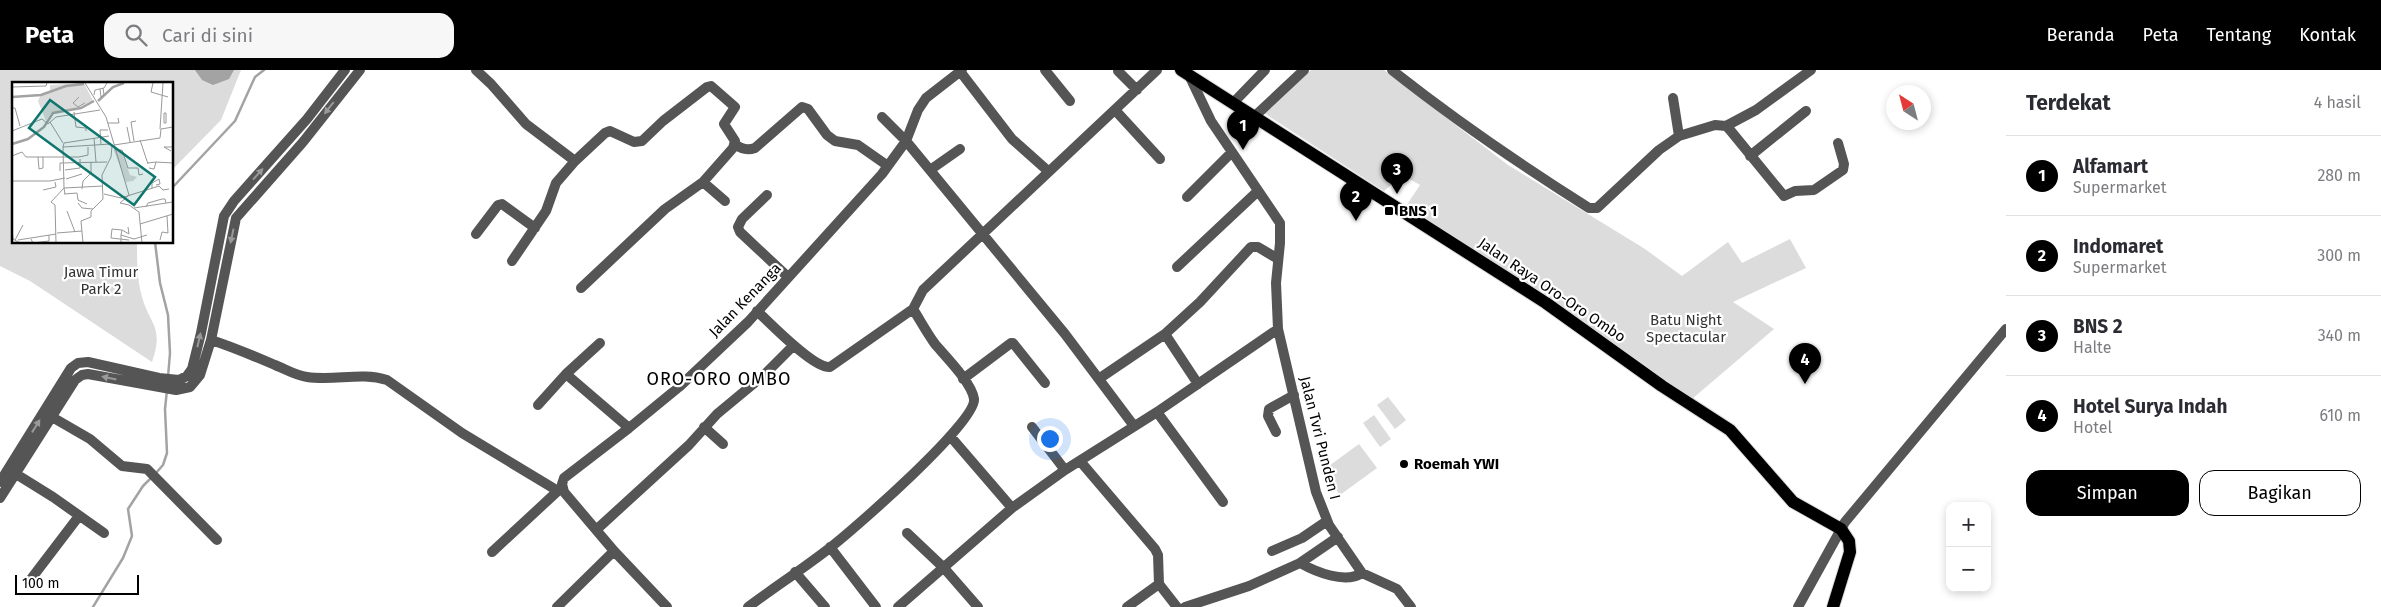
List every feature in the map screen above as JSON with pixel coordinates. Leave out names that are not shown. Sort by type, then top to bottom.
[{"type":"main road","name":"Jalan Raya Oro-Oro Ombo","points":[[1185,73],[1255,116],[1546,304],[1730,430],[1793,502],[1841,529]]},
{"type":"main road","points":[[1833,607],[1850,552],[1849,541],[1841,529]]},
{"type":"street","points":[[178,385],[192,369],[224,216],[234,201],[307,119],[344,70],[352,79]]},
{"type":"street","points":[[0,498],[76,380],[85,374],[190,388],[198,378],[211,340],[236,218],[303,142],[360,70]]},
{"type":"street","points":[[476,70],[526,124],[575,161]]},
{"type":"street","points":[[1045,70],[1070,102]]},
{"type":"street","points":[[1118,70],[1137,90]]},
{"type":"street","points":[[757,311],[793,346],[823,366],[830,367],[913,309],[923,290],[1157,70]]},
{"type":"street","points":[[1233,103],[1265,70]]},
{"type":"street","points":[[1255,116],[1304,70]]},
{"type":"street","points":[[1392,70],[1427,98],[1525,167],[1589,208],[1596,208],[1659,150],[1679,136],[1715,124],[1726,126],[1756,110],[1810,70]]},
{"type":"street","points":[[961,71],[1012,139],[1048,171]]},
{"type":"street","name":"Jalan Kenanga","points":[[492,552],[560,489],[566,475],[629,428],[679,387],[757,311],[888,166],[906,141],[916,115],[926,98],[961,71]]},
{"type":"street","name":"Jalan Tvri Punden I","points":[[1185,73],[1201,104],[1280,223],[1276,283],[1278,329],[1311,472],[1327,521],[1362,572],[1397,589],[1411,607]]},
{"type":"street","points":[[512,261],[546,210],[556,183],[575,161],[604,133],[610,131],[634,142],[644,140],[663,121],[701,90],[711,86],[735,107],[724,124],[733,137],[735,144],[740,149],[750,150],[755,148],[802,107],[808,109],[827,135],[835,141],[858,145],[888,166]]},
{"type":"street","points":[[1201,104],[1214,91]]},
{"type":"street","points":[[1673,98],[1679,136]]},
{"type":"street","points":[[1116,110],[1160,159]]},
{"type":"street","points":[[1750,156],[1806,111]]},
{"type":"street","points":[[882,117],[906,141],[1100,378],[1134,426]]},
{"type":"street","points":[[1726,126],[1778,192],[1785,196],[1795,191],[1814,190],[1843,170],[1844,164],[1838,143]]},
{"type":"street","points":[[580,288],[665,209],[703,182],[735,144]]},
{"type":"street","points":[[930,170],[960,149]]},
{"type":"street","points":[[1187,197],[1232,152]]},
{"type":"street","points":[[703,182],[725,202]]},
{"type":"street","points":[[1177,267],[1258,191]]},
{"type":"street","points":[[767,195],[742,219],[738,227],[740,232],[788,277]]},
{"type":"street","points":[[476,234],[498,206],[502,204],[535,228]]},
{"type":"street","points":[[1100,378],[1165,334],[1200,302],[1251,247],[1258,247],[1278,259]]},
{"type":"street","points":[[748,607],[830,547],[904,483],[966,420],[974,404],[973,395],[934,342],[913,309]]},
{"type":"street","points":[[898,607],[1012,508],[1065,470],[1157,412],[1278,329]]},
{"type":"street","points":[[1798,607],[1841,529],[2006,329]]},
{"type":"street","points":[[1165,334],[1198,384]]},
{"type":"street","points":[[211,340],[233,347],[305,377],[331,379],[357,375],[376,376],[387,380],[462,433],[560,489],[614,551],[667,607]]},
{"type":"street","points":[[538,405],[566,374],[600,343]]},
{"type":"street","points":[[963,379],[1011,343],[1014,343],[1045,383]]},
{"type":"street","points":[[596,530],[689,445],[717,414],[764,375],[793,346]]},
{"type":"street","points":[[0,482],[75,365],[83,361],[88,362],[158,383]]},
{"type":"street","points":[[566,374],[629,428]]},
{"type":"street","points":[[1276,432],[1268,416],[1269,409],[1294,395]]},
{"type":"street","points":[[1157,412],[1223,502]]},
{"type":"street","points":[[52,417],[90,439],[122,466],[143,468],[216,540]]},
{"type":"street","points":[[704,427],[723,444]]},
{"type":"street","points":[[1032,427],[1065,470]]},
{"type":"street","points":[[950,436],[1012,508]]},
{"type":"street","points":[[1080,461],[1155,549],[1158,555],[1159,584],[1177,607]]},
{"type":"street","points":[[16,474],[104,533]]},
{"type":"street","points":[[31,579],[80,516]]},
{"type":"street","points":[[1272,551],[1302,538],[1327,521]]},
{"type":"street","points":[[907,533],[944,568],[978,607]]},
{"type":"street","points":[[1185,607],[1249,586],[1300,563],[1338,538]]},
{"type":"street","points":[[830,547],[876,607]]},
{"type":"street","points":[[559,606],[614,551]]},
{"type":"street","points":[[1300,563],[1314,571],[1334,575],[1352,577],[1362,572]]},
{"type":"street","points":[[795,572],[825,607]]},
{"type":"street","points":[[1127,607],[1159,584]]},
{"type":"green space","name":"Jawa Timur Park 2","points":[[0,70],[241,70],[221,120],[174,168],[174,82],[12,82],[12,244],[137,244],[137,268],[140,287],[144,303],[156,332],[156,350],[152,362],[30,281],[0,266]]},
{"type":"green space","name":"Batu Night Spectacular","points":[[1311,70],[1384,70],[1508,165],[1645,249],[1682,276],[1728,242],[1742,263],[1790,239],[1806,268],[1733,302],[1774,329],[1692,399],[1621,349],[1406,206],[1420,185],[1403,175],[1384,191],[1264,113]]},
{"type":"green space","points":[[1388,397],[1406,420],[1395,429],[1377,405]]},
{"type":"green space","points":[[1374,415],[1391,439],[1380,447],[1363,423]]},
{"type":"green space","points":[[1359,444],[1377,468],[1340,495],[1322,471]]},
{"type":"shaded area","points":[[195,70],[234,70],[229,79],[213,85],[202,80]]},
{"type":"waterway","points":[[174,186],[235,121],[255,77],[264,70]]},
{"type":"waterway","points":[[155,244],[160,283],[168,315],[170,353],[168,377]]},
{"type":"waterway","points":[[156,473],[163,465],[167,453],[165,409],[167,390]]},
{"type":"waterway","points":[[93,607],[123,558],[132,536],[128,509],[143,486],[152,477]]},
{"type":"place","name":"Alfamart","points":[[1243,150]]},
{"type":"place","name":"BNS 2","points":[[1397,194]]},
{"type":"place","name":"BNS 1","points":[[1389,211]]},
{"type":"place","name":"Indomaret","points":[[1356,221]]},
{"type":"place","name":"Hotel Surya Indah","points":[[1805,384]]},
{"type":"place","name":"Roemah YWI","points":[[1404,464]]},
{"type":"district","name":"ORO-ORO OMBO","points":[[719,379]]}]
